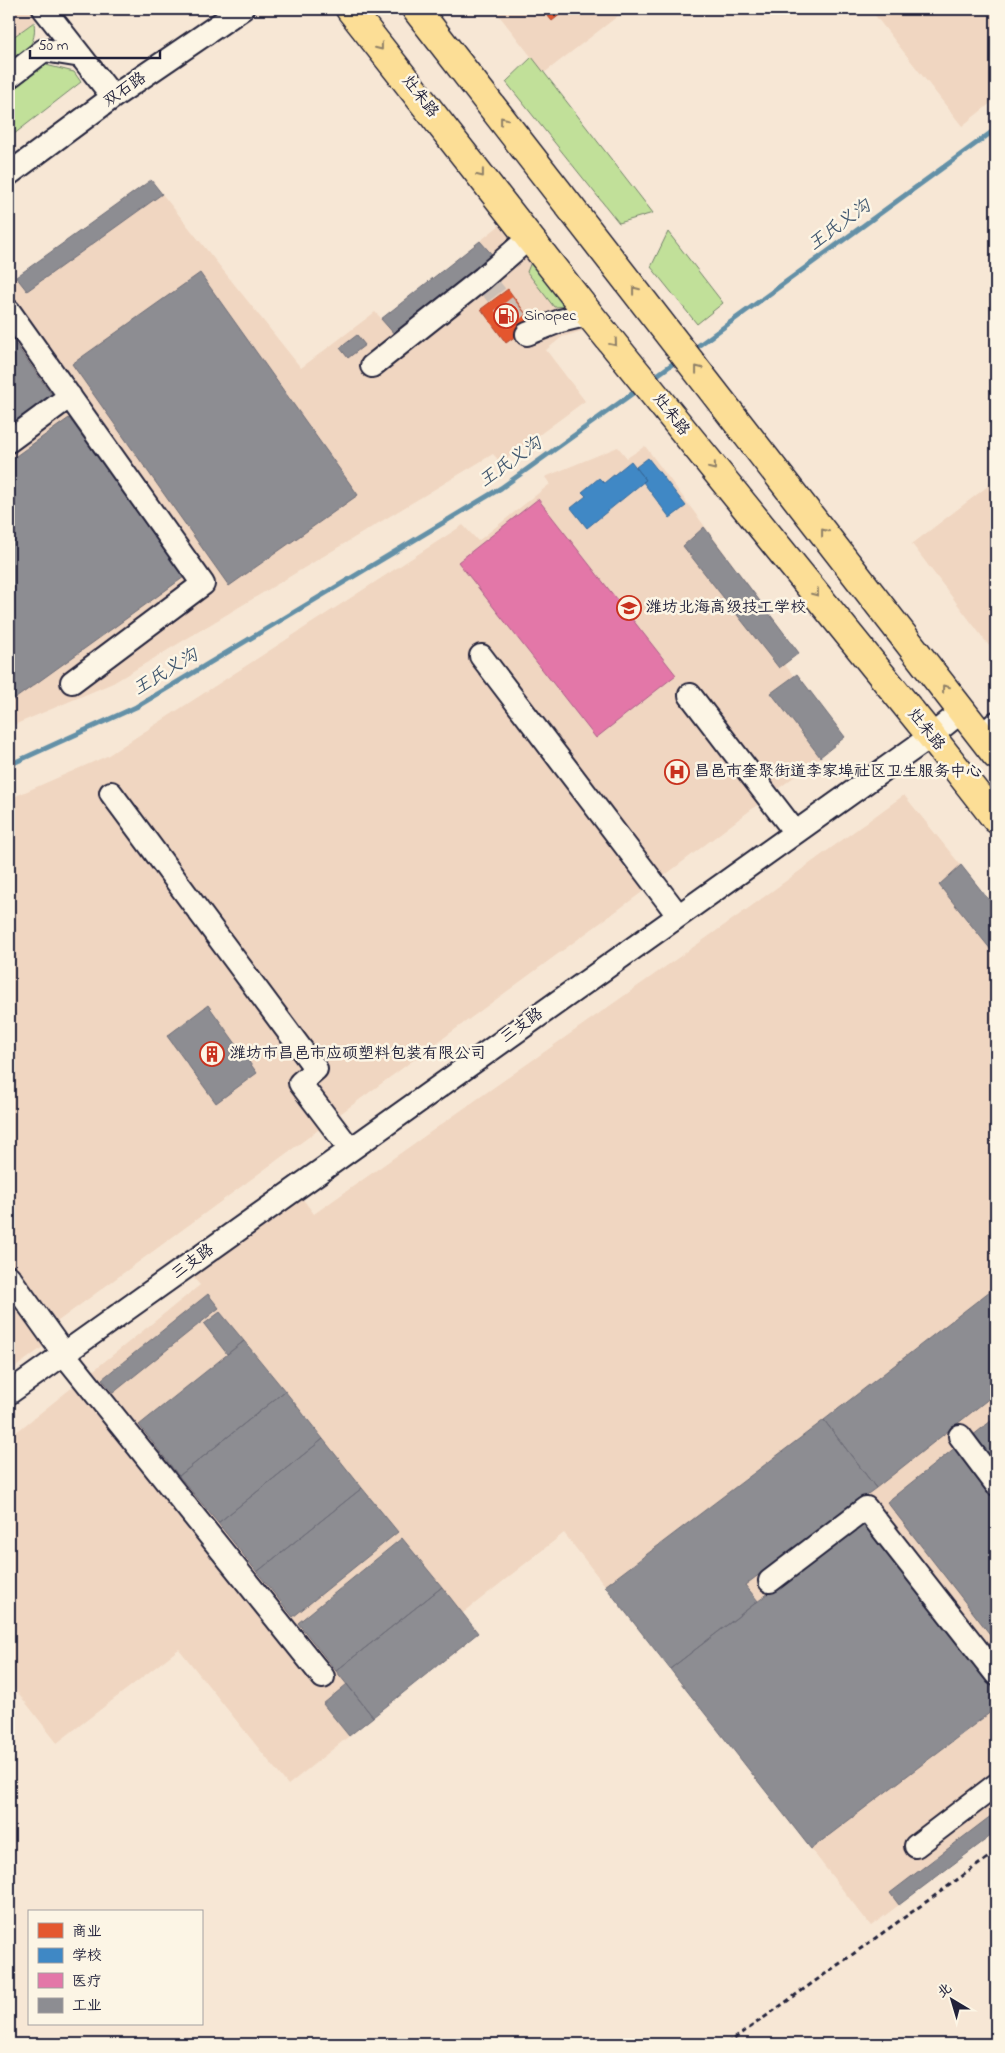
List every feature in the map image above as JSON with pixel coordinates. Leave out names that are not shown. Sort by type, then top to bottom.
[{"type":"main road","name":"灶朱路","points":[[350,9],[589,314],[996,818]]},
{"type":"main road","points":[[416,9],[962,711],[991,738]]},
{"type":"street","points":[[44,9],[113,97]]},
{"type":"street","name":"双石路","points":[[9,174],[113,97],[242,9]]},
{"type":"street","points":[[9,77],[44,50],[81,56]]},
{"type":"street","points":[[372,366],[483,278],[530,237]]},
{"type":"street","points":[[9,311],[204,584],[72,682]]},
{"type":"street","points":[[527,334],[560,320],[589,314]]},
{"type":"street","points":[[9,442],[70,396]]},
{"type":"street","points":[[481,656],[678,916]]},
{"type":"street","points":[[690,696],[795,832]]},
{"type":"street","name":"三支路","points":[[9,1393],[931,736],[962,711]]},
{"type":"street","points":[[111,793],[316,1069],[300,1082],[350,1149]]},
{"type":"street","points":[[9,1277],[64,1354],[323,1677]]},
{"type":"street","points":[[960,1436],[996,1484]]},
{"type":"street","points":[[770,1581],[866,1508],[996,1674]]},
{"type":"street","points":[[916,1846],[996,1785]]},
{"type":"path","points":[[727,2044],[996,1852]]},
{"type":"shaded area","points":[[9,9],[52,9],[9,40]]},
{"type":"shaded area","points":[[494,9],[627,9],[544,73]]},
{"type":"shaded area","points":[[870,9],[996,9],[996,99],[962,126]]},
{"type":"shaded area","points":[[151,180],[301,368],[375,312],[382,319],[505,221],[589,329],[562,337],[546,350],[585,401],[501,463],[493,454],[113,683],[9,727],[9,283]]},
{"type":"shaded area","points":[[645,446],[799,653],[784,664],[794,676],[771,693],[820,757],[660,879],[54,1324],[47,1344],[9,1372],[9,799],[107,756],[463,525],[478,541],[550,484],[545,477],[618,447],[627,458]]},
{"type":"shaded area","points":[[996,480],[996,655],[912,544]]},
{"type":"shaded area","points":[[904,795],[996,909],[996,1832],[871,1926],[564,1533],[463,1613],[478,1633],[288,1785],[179,1649],[57,1743],[9,1681],[9,1438],[200,1285],[191,1275],[299,1194],[314,1214],[746,910]]},
{"type":"green space","points":[[34,22],[34,37],[29,47],[9,63],[9,40]]},
{"type":"green space","points":[[532,57],[653,213],[619,223],[506,82]]},
{"type":"green space","points":[[46,65],[74,72],[81,82],[9,138],[9,92]]},
{"type":"green space","points":[[668,232],[723,303],[697,324],[651,267]]},
{"type":"green space","points":[[533,257],[571,306],[554,307],[527,272]]},
{"type":"building: 商业","points":[[542,9],[567,9],[552,21]]},
{"type":"building: 商业","points":[[508,289],[533,324],[506,343],[481,309]]},
{"type":"building: 学校","points":[[648,458],[686,506],[670,518],[643,482],[646,480],[636,467]]},
{"type":"building: 学校","points":[[631,461],[646,480],[587,528],[571,508],[586,496],[582,492],[599,478],[604,483]]},
{"type":"building: 医疗","points":[[538,499],[676,675],[596,738],[458,562]]},
{"type":"building: 工业","points":[[151,180],[162,194],[27,291],[16,277]]},
{"type":"building: 工业","points":[[480,241],[495,258],[396,336],[381,319]]},
{"type":"building: 工业","points":[[200,273],[358,495],[229,586],[72,364]]},
{"type":"building: 工业","points":[[9,335],[52,395],[9,426]]},
{"type":"building: 工业","points":[[357,335],[365,345],[348,358],[340,348]]},
{"type":"building: 工业","points":[[69,418],[184,577],[9,703],[9,461]]},
{"type":"building: 工业","points":[[704,527],[799,653],[779,668],[683,546]]},
{"type":"building: 工业","points":[[797,674],[845,737],[820,757],[771,693]]},
{"type":"building: 工业","points":[[961,865],[996,909],[996,956],[939,885]]},
{"type":"building: 工业","name":"潍坊市昌邑市应硕塑料包装有限公司","points":[[208,1005],[257,1073],[216,1103],[167,1036]]},
{"type":"building: 工业","points":[[990,1291],[996,1299],[996,1393],[876,1488],[824,1420]]},
{"type":"building: 工业","points":[[208,1294],[219,1308],[113,1393],[102,1379]]},
{"type":"building: 工业","points":[[220,1312],[244,1341],[227,1354],[204,1324]]},
{"type":"building: 工业","points":[[244,1341],[285,1391],[179,1476],[139,1425]]},
{"type":"building: 工业","points":[[285,1391],[323,1439],[218,1523],[179,1476]]},
{"type":"building: 工业","points":[[996,1417],[996,1466],[972,1436]]},
{"type":"building: 工业","points":[[824,1420],[876,1488],[745,1585],[758,1601],[670,1669],[605,1586]]},
{"type":"building: 工业","points":[[323,1439],[362,1488],[257,1572],[218,1523]]},
{"type":"building: 工业","points":[[956,1447],[996,1499],[996,1642],[887,1502]]},
{"type":"building: 工业","points":[[362,1488],[398,1532],[293,1617],[257,1572]]},
{"type":"building: 工业","points":[[865,1519],[996,1689],[996,1708],[811,1849],[670,1669]]},
{"type":"building: 工业","points":[[402,1538],[442,1587],[336,1671],[298,1623]]},
{"type":"building: 工业","points":[[442,1587],[478,1633],[373,1717],[336,1671]]},
{"type":"building: 工业","points":[[347,1684],[373,1717],[349,1736],[323,1704]]},
{"type":"building: 工业","points":[[996,1812],[996,1832],[899,1905],[890,1893]]},
{"type":"waterway","name":"王氏义沟","points":[[691,351],[996,129]]},
{"type":"waterway","name":"王氏义沟","points":[[653,378],[678,360]]},
{"type":"waterway","name":"王氏义沟","points":[[9,765],[136,707],[501,488],[640,388]]},
{"type":"tunnel","points":[[483,278],[527,334]]},
{"type":"place","name":"Sinopec","points":[[506,316]]},
{"type":"place","name":"潍坊北海高级技工学校","points":[[629,608]]},
{"type":"place","name":"昌邑市奎聚街道李家埠社区卫生服务中心","points":[[677,772]]},
{"type":"place","name":"潍坊市昌邑市应硕塑料包装有限公司","points":[[212,1054]]}]
